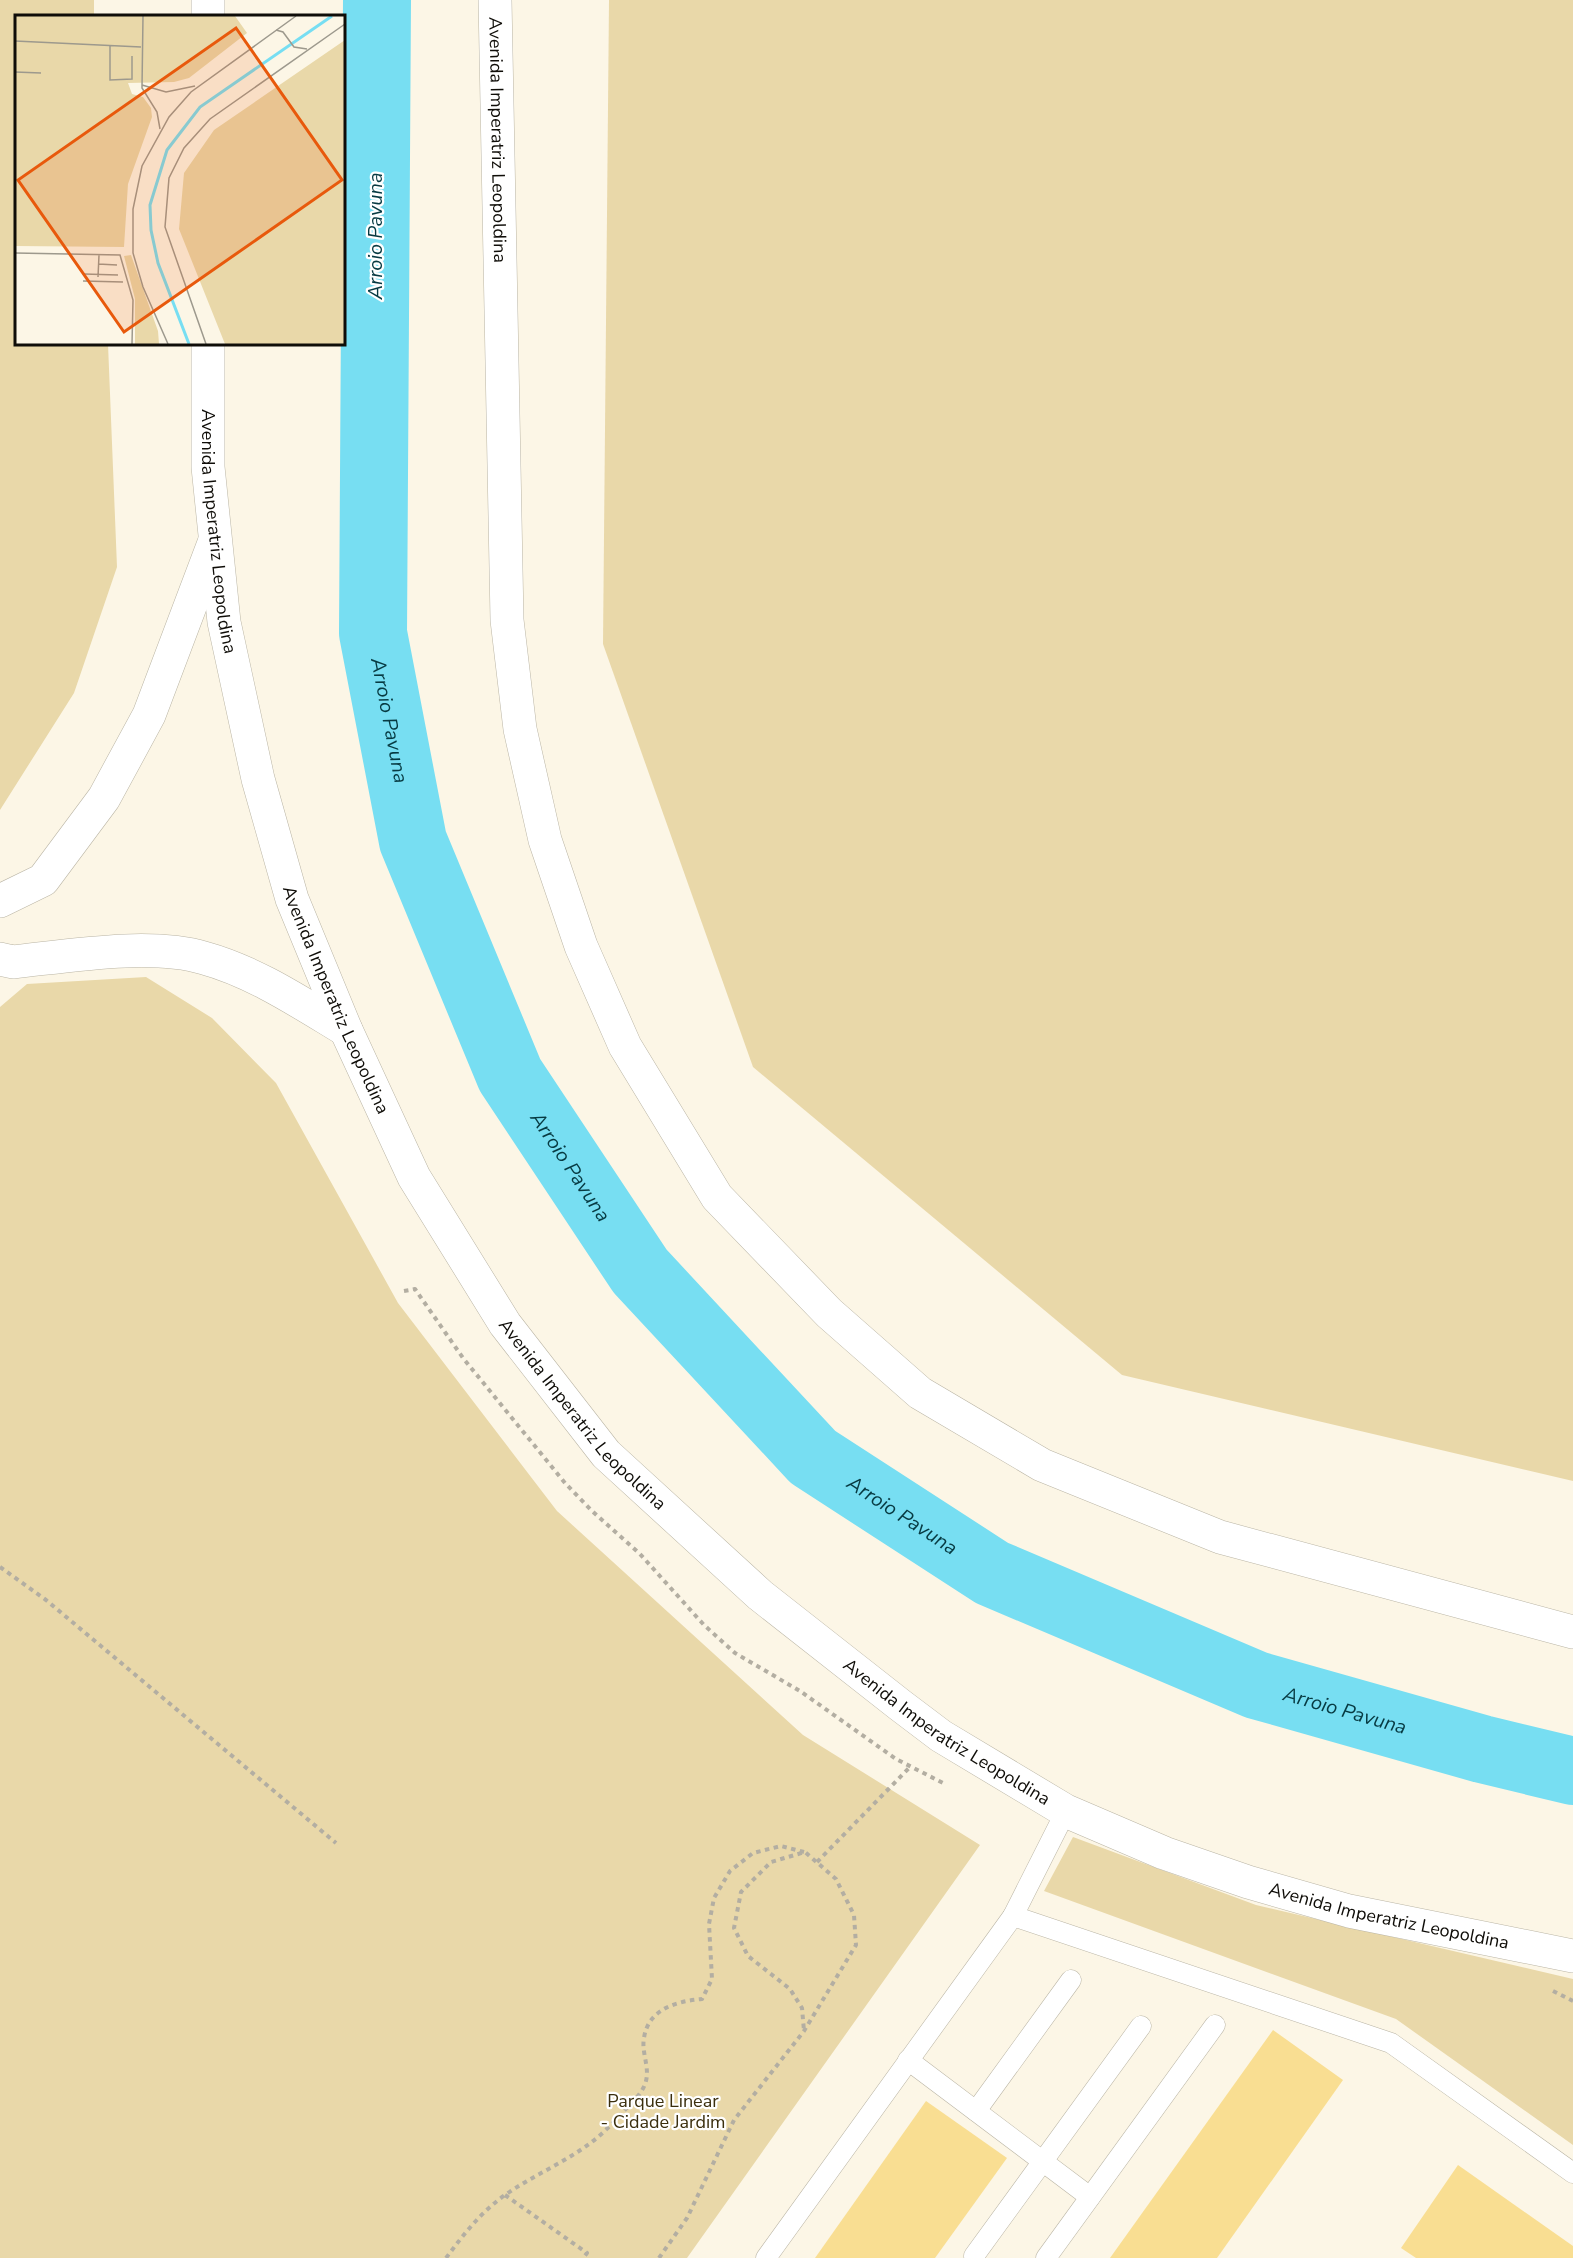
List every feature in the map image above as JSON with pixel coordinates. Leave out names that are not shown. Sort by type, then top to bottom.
[{"type":"street","name":"Avenida Imperatriz Leopoldina","points":[[495,0],[507,620],[520,729],[545,840],[581,946],[625,1046],[717,1197],[829,1313],[920,1393],[1042,1465],[1220,1537],[1573,1632]]},
{"type":"street","name":"Avenida Imperatriz Leopoldina","points":[[208,345],[208,467],[214,543],[224,622],[258,779],[292,899],[346,1030],[420,1187],[505,1324],[606,1454],[760,1595],[941,1736],[1066,1811],[1164,1853],[1248,1882],[1349,1911],[1573,1956]]},
{"type":"street","points":[[0,901],[43,880],[104,798],[150,716],[214,543]]},
{"type":"street","points":[[0,959],[13,962],[144,951],[203,958],[273,987],[346,1030]]},
{"type":"lane","points":[[766,2258],[1013,1916],[1066,1811]]},
{"type":"lane","points":[[1013,1916],[1391,2043],[1573,2173]]},
{"type":"lane","points":[[976,2111],[1071,1980]]},
{"type":"lane","points":[[1046,2258],[1215,2025]]},
{"type":"lane","points":[[974,2256],[1141,2026]]},
{"type":"lane","points":[[909,2060],[1090,2197]]},
{"type":"path","points":[[0,1567],[46,1600],[336,1843]]},
{"type":"path","points":[[817,1862],[941,1736]]},
{"type":"path","points":[[446,2258],[476,2218],[505,2195],[566,2161],[606,2132],[645,2084],[647,2062],[644,2039],[654,2014],[678,2001],[702,1999],[712,1979],[709,1924],[714,1898],[730,1871],[753,1853],[781,1846],[805,1852],[836,1879],[854,1915],[856,1945],[804,2031],[734,2120],[687,2218],[659,2258]]},
{"type":"path","points":[[804,2031],[802,2008],[790,1989],[748,1956],[734,1928],[741,1892],[771,1862],[805,1852]]},
{"type":"path","points":[[505,2195],[587,2253],[583,2258]]},
{"type":"green space","points":[[0,0],[94,0],[94,15],[15,15],[15,345],[108,345],[117,567],[74,693],[0,810]]},
{"type":"green space","points":[[609,0],[1573,0],[1573,1481],[1122,1375],[753,1067],[603,644]]},
{"type":"green space","name":"Parque Linear - Cidade Jardim","points":[[146,977],[212,1018],[276,1083],[398,1303],[557,1511],[803,1735],[980,1845],[687,2258],[0,2258],[0,1007],[27,984]]},
{"type":"green space","points":[[1073,1837],[1256,1905],[1573,1979],[1573,2145],[1396,2019],[1044,1891]]},
{"type":"building","points":[[1273,2030],[1343,2080],[1217,2258],[1110,2258]]},
{"type":"building","points":[[926,2101],[1007,2158],[935,2258],[815,2258]]},
{"type":"building","points":[[1458,2165],[1573,2246],[1573,2258],[1416,2258],[1401,2248]]},
{"type":"waterway","name":"Arroio Pavuna","points":[[377,0],[373,633],[413,841],[510,1075],[640,1271],[813,1457],[992,1573],[1256,1685],[1482,1749],[1573,1771]]}]
